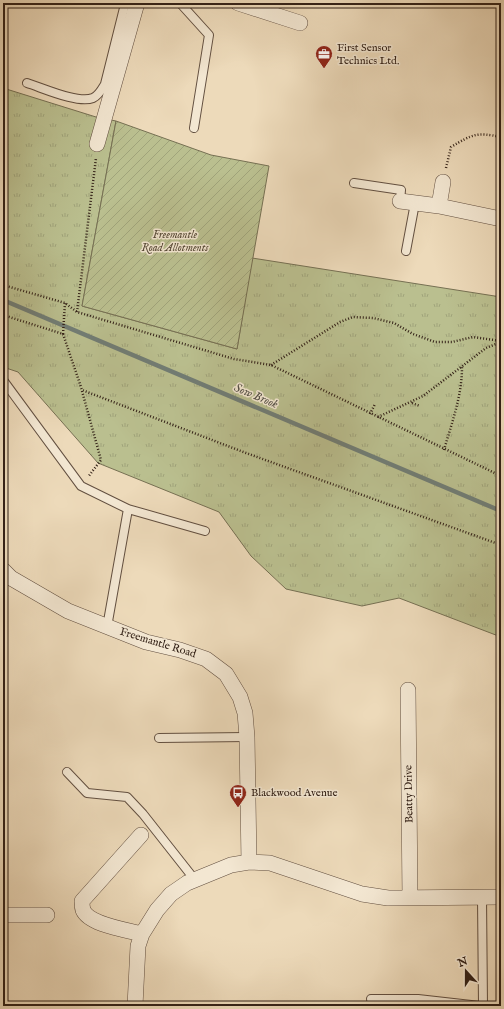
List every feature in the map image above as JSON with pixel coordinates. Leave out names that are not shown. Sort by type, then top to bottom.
[{"type":"street","points":[[97,144],[137,3]]},
{"type":"street","points":[[238,3],[300,23]]},
{"type":"street","points":[[439,206],[443,182]]},
{"type":"street","points":[[407,202],[439,206],[501,219]]},
{"type":"street","name":"Freemantle Road","points":[[3,570],[11,578],[68,611],[146,642],[195,654],[206,659],[226,674],[240,697],[245,713],[247,736],[249,862]]},
{"type":"street","name":"Beatty Drive","points":[[408,690],[410,898]]},
{"type":"street","points":[[141,835],[82,900],[83,910],[95,921],[142,934]]},
{"type":"street","points":[[135,1006],[138,946],[142,934],[157,910],[171,894],[195,880],[217,870],[249,862],[270,863],[362,894],[388,898],[501,897]]},
{"type":"street","points":[[3,915],[47,915]]},
{"type":"lane","points":[[26,83],[82,100],[93,98],[99,94],[105,84],[124,8],[123,3]]},
{"type":"lane","points":[[180,3],[209,35],[194,128]]},
{"type":"lane","points":[[354,183],[401,190],[407,202],[406,251]]},
{"type":"lane","points":[[3,380],[81,486],[128,509],[206,531]]},
{"type":"lane","points":[[107,627],[128,509]]},
{"type":"lane","points":[[159,738],[247,736]]},
{"type":"lane","points":[[67,772],[87,792],[127,797],[143,814],[195,880]]},
{"type":"lane","points":[[370,999],[418,999],[482,1006],[482,897]]},
{"type":"path","points":[[443,182],[451,147],[472,135],[484,134],[501,137]]},
{"type":"path","points":[[77,312],[97,144]]},
{"type":"path","points":[[3,284],[65,303],[77,312],[234,359],[271,365],[444,450],[501,476]]},
{"type":"path","points":[[65,303],[63,334],[82,390],[101,460],[81,486]]},
{"type":"path","points":[[3,315],[63,334]]},
{"type":"path","points":[[271,365],[340,322],[353,317],[373,318],[394,323],[413,334],[435,342],[452,342],[473,337],[501,341]]},
{"type":"path","points":[[377,417],[411,403],[486,348],[501,341]]},
{"type":"path","points":[[444,450],[458,402],[462,383],[462,367]]},
{"type":"path","points":[[82,390],[246,453],[501,545]]},
{"type":"path","points":[[411,403],[420,406]]},
{"type":"path","points":[[370,414],[375,404]]},
{"type":"green space","points":[[499,3],[501,3],[501,73],[499,73]]},
{"type":"green space","points":[[3,88],[96,117],[116,121],[82,306],[237,349],[252,258],[501,297],[501,637],[399,598],[362,606],[286,589],[251,556],[219,512],[98,463],[18,372],[3,367]]},
{"type":"green space","name":"Freemantle Road Allotments","points":[[116,121],[211,155],[269,166],[237,349],[82,306]]},
{"type":"waterway","name":"Sow Brook","points":[[3,300],[501,511]]},
{"type":"place","name":"First Sensor Technics Ltd.","points":[[324,69]]},
{"type":"place","name":"Blackwood Avenue","points":[[238,808]]}]
